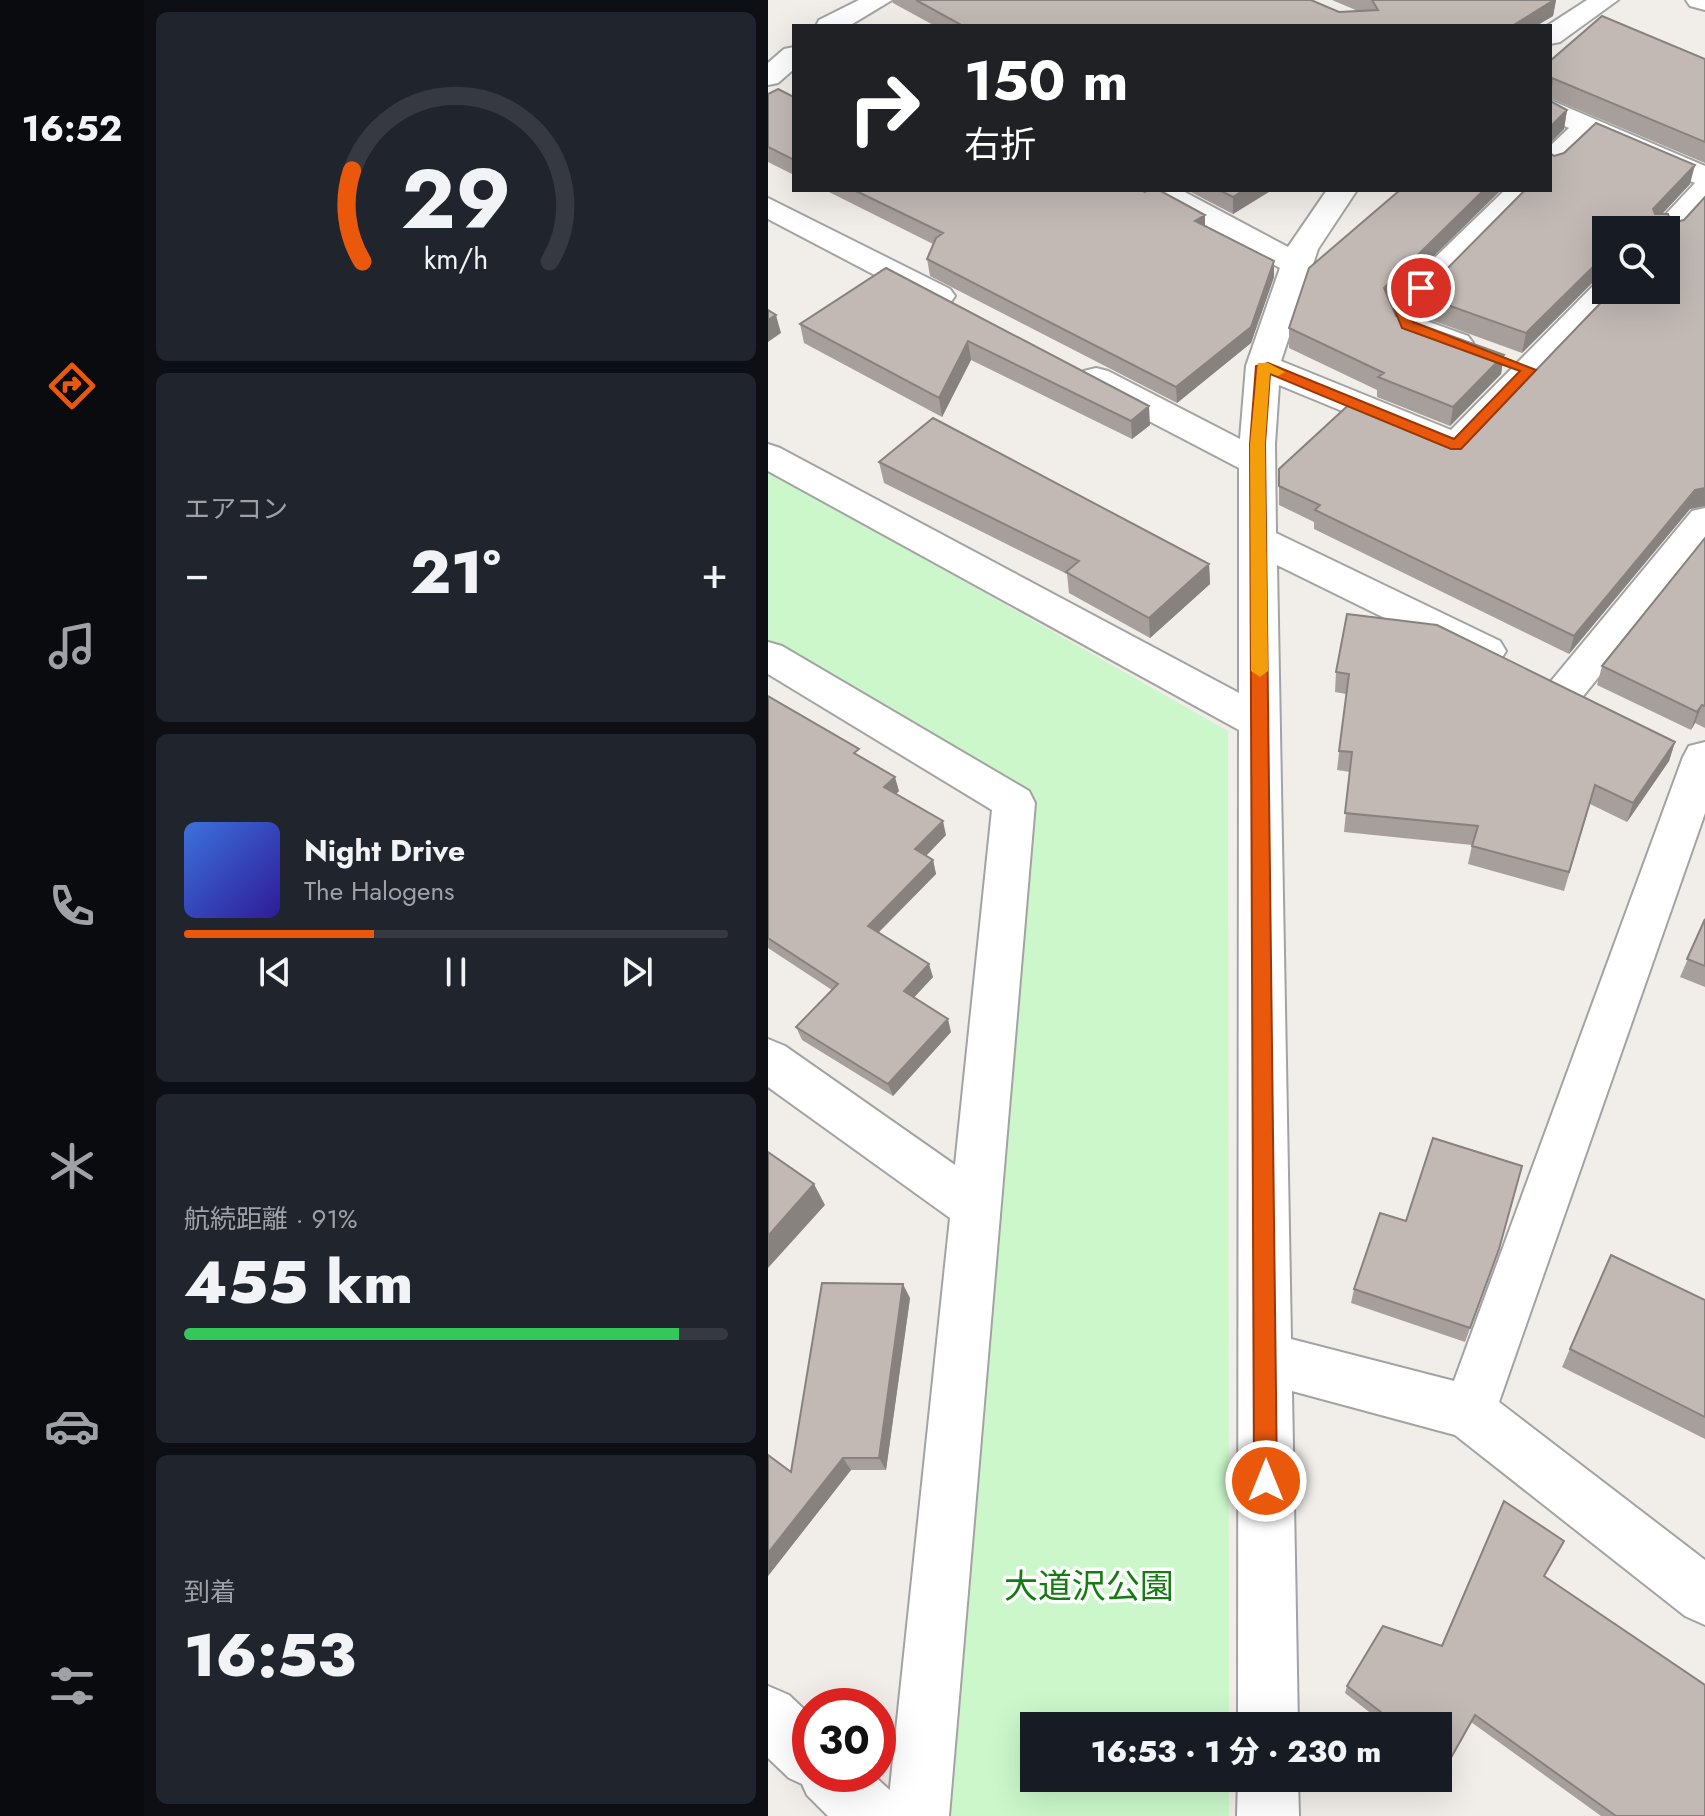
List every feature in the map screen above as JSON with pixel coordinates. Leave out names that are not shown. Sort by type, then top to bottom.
[{"type":"street","points":[[838,24],[879,0]]},
{"type":"street","points":[[1552,35],[1605,0]]},
{"type":"street","points":[[768,77],[792,57]]},
{"type":"street","points":[[1552,110],[1705,177]]},
{"type":"street","points":[[1552,161],[1587,126]]},
{"type":"street","points":[[1680,216],[1705,190]]},
{"type":"street","points":[[1162,192],[1297,264]]},
{"type":"street","points":[[1268,1712],[1258,463],[1263,366],[1302,249],[1341,192]]},
{"type":"street","points":[[1507,362],[1407,325],[1401,308],[1520,192]]},
{"type":"street","points":[[768,207],[964,309]]},
{"type":"street","points":[[1263,366],[1456,445],[1507,362],[1592,301]]},
{"type":"street","points":[[1062,361],[1258,463]]},
{"type":"street","points":[[768,456],[1260,723]]},
{"type":"street","points":[[1258,540],[1555,685],[1705,520]]},
{"type":"street","points":[[768,656],[1014,803],[918,1816]]},
{"type":"street","points":[[1469,1412],[1695,753]]},
{"type":"street","points":[[768,1060],[976,1208]]},
{"type":"street","points":[[1265,1358],[1469,1412],[1705,1596]]},
{"type":"street","points":[[768,1716],[792,1739]]},
{"type":"street","points":[[847,1792],[872,1816]]},
{"type":"street","points":[[1268,1792],[1268,1816]]},
{"type":"green space","name":"大道沢公園","points":[[768,470],[1228,731],[1229,1712],[1020,1712],[1020,1792],[1229,1792],[1229,1816],[928,1816],[1014,804],[768,652]]},
{"type":"building","points":[[916,0],[1311,0],[1339,12],[1378,10],[1372,0],[1554,0],[1515,24],[959,24]]},
{"type":"building","points":[[1602,16],[1705,59],[1705,142],[1552,78],[1552,59]]},
{"type":"building","points":[[778,89],[792,96],[792,159],[768,147],[768,94]]},
{"type":"building","points":[[1552,102],[1567,110],[1552,125]]},
{"type":"building","points":[[1596,123],[1695,165],[1653,209],[1655,214],[1669,216],[1592,216],[1592,268],[1526,333],[1425,297],[1424,292],[1523,192],[1552,192],[1552,154],[1564,153]]},
{"type":"building","points":[[858,192],[1163,192],[1205,215],[1195,221],[1274,261],[1251,327],[1176,387],[927,259],[936,238],[943,233]]},
{"type":"building","points":[[1223,192],[1241,192],[1233,197]]},
{"type":"building","points":[[1398,192],[1482,192],[1384,288],[1396,316],[1504,355],[1453,407],[1378,377],[1384,373],[1289,328],[1309,268]]},
{"type":"building","points":[[1705,197],[1705,488],[1695,490],[1574,636],[1315,510],[1320,505],[1279,486],[1279,469],[1354,400],[1446,437],[1459,440],[1473,436],[1600,304],[1680,304],[1680,221]]},
{"type":"building","points":[[886,268],[1149,406],[1131,421],[968,341],[939,398],[800,324]]},
{"type":"building","points":[[933,418],[1209,564],[1149,618],[1066,572],[1079,561],[879,462]]},
{"type":"building","points":[[1705,538],[1705,706],[1702,705],[1697,712],[1602,666]]},
{"type":"building","points":[[1347,614],[1437,625],[1675,742],[1633,803],[1595,785],[1569,872],[1472,846],[1478,826],[1345,813],[1352,752],[1339,751],[1349,674],[1336,672]]},
{"type":"building","points":[[768,696],[859,749],[854,753],[895,777],[884,787],[943,821],[915,849],[933,860],[868,926],[929,964],[904,991],[948,1019],[888,1084],[796,1027],[838,984],[768,938]]},
{"type":"building","points":[[1705,919],[1705,966],[1687,959]]},
{"type":"building","points":[[1433,1138],[1522,1166],[1499,1249],[1470,1328],[1354,1289],[1380,1213],[1406,1221]]},
{"type":"building","points":[[768,1152],[814,1184],[768,1236]]},
{"type":"building","points":[[1611,1255],[1705,1300],[1705,1417],[1570,1349]]},
{"type":"building","points":[[822,1283],[903,1284],[879,1458],[843,1458],[768,1553],[768,1455],[791,1472]]},
{"type":"building","points":[[1504,1501],[1564,1541],[1544,1576],[1705,1685],[1705,1816],[1616,1816],[1475,1715],[1452,1756],[1452,1712],[1381,1712],[1347,1686],[1383,1626],[1442,1646]]},
{"type":"slow traffic","points":[[1260,671],[1257,444],[1263,366],[1278,372]]},
{"type":"route","points":[[1266,1481],[1257,444],[1263,366],[1456,445],[1529,370],[1407,325],[1401,308],[1421,288]]}]
